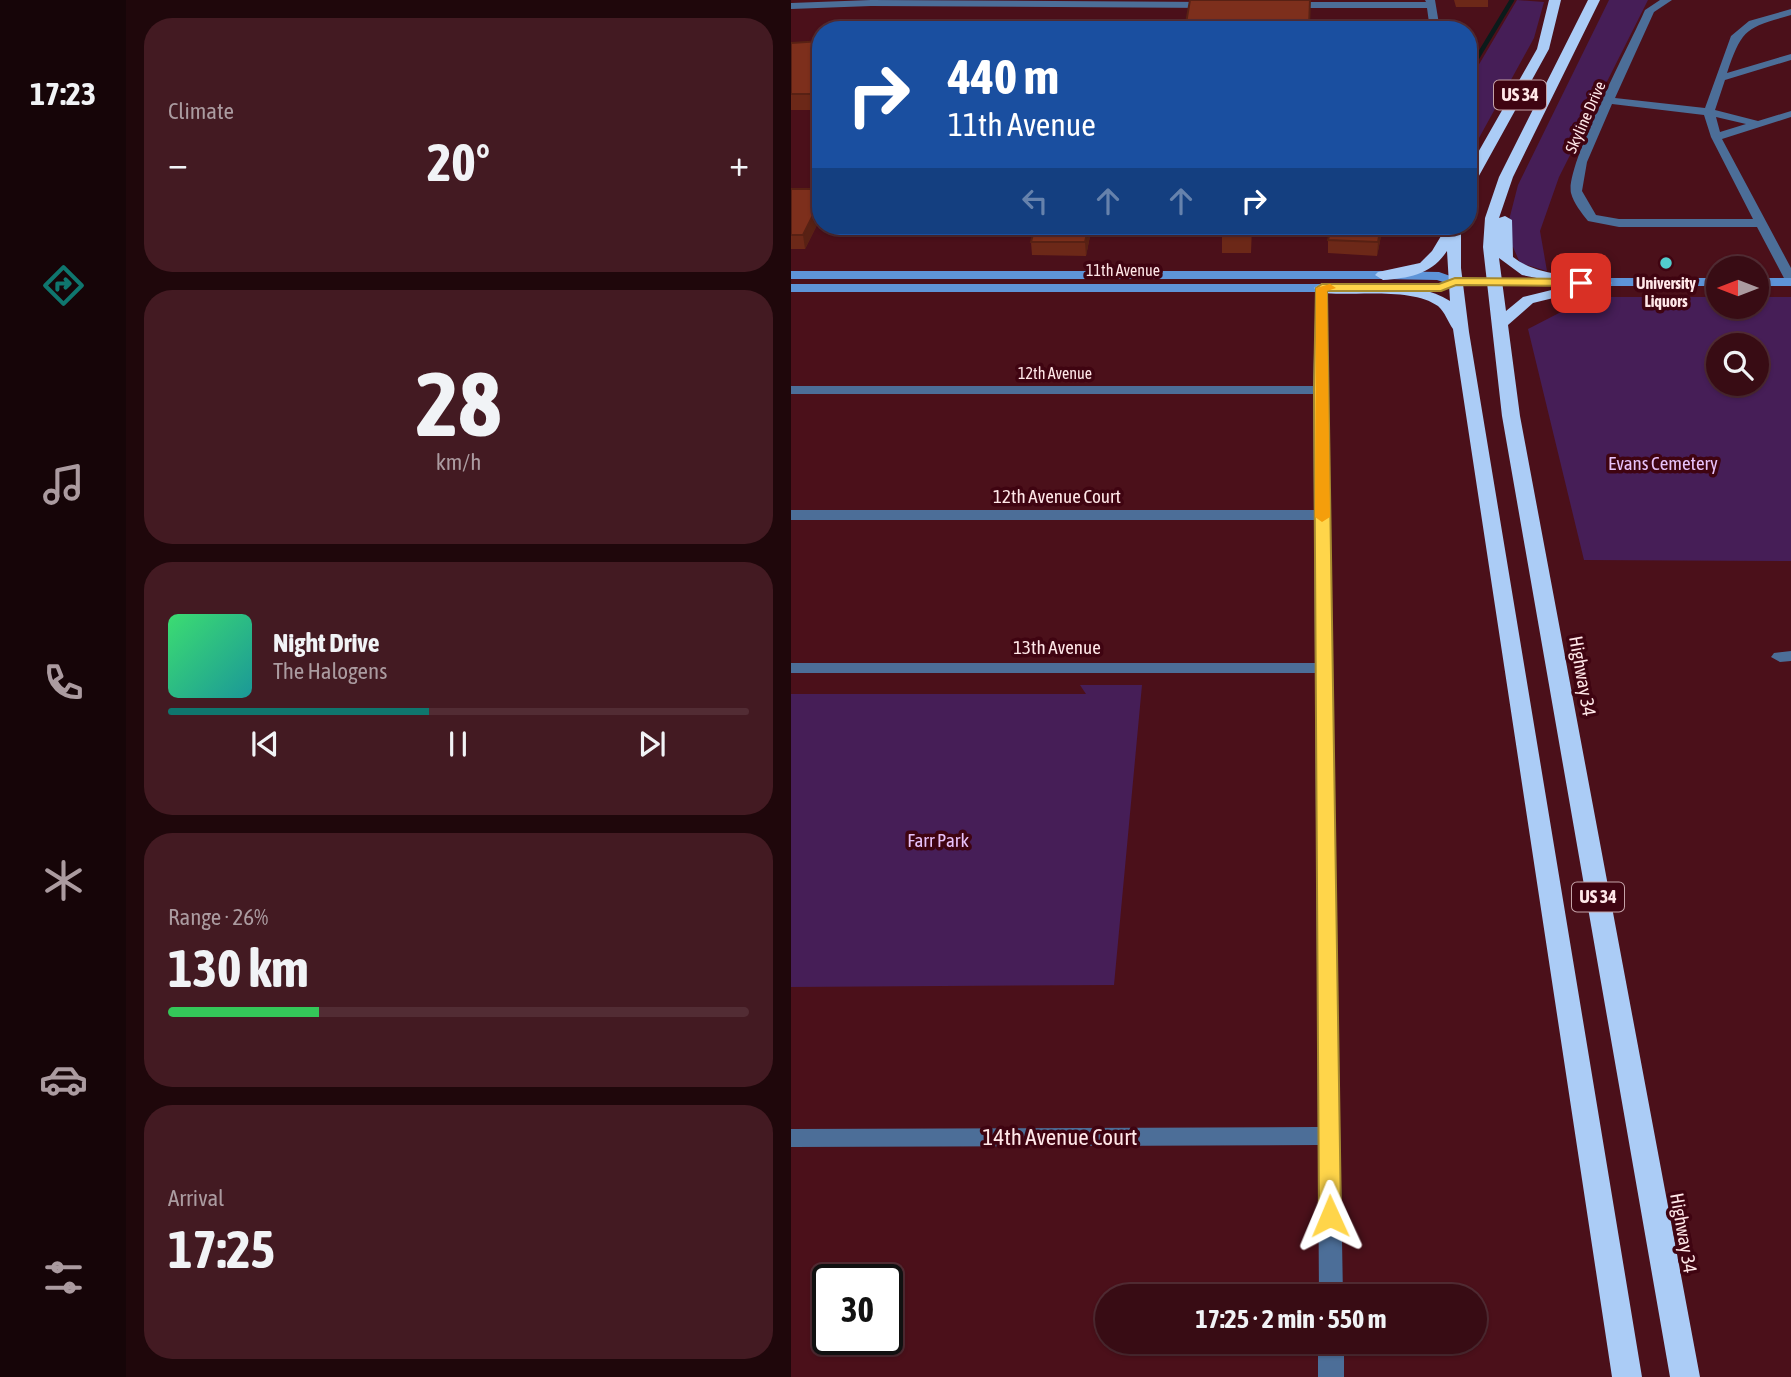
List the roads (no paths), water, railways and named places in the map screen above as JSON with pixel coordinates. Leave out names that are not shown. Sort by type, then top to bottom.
[{"type":"highway","name":"US 34","points":[[1477,167],[1543,49],[1555,0]]},
{"type":"highway","points":[[1577,29],[1580,0]]},
{"type":"highway","name":"Highway 34","points":[[1594,0],[1577,29],[1500,194],[1492,218],[1493,282],[1511,416],[1685,1377]]},
{"type":"highway","points":[[1500,194],[1505,214],[1506,258],[1513,265],[1535,274],[1604,283]]},
{"type":"highway","points":[[1383,275],[1411,272],[1429,266],[1439,256],[1449,235]]},
{"type":"highway","name":"US 34","points":[[1453,235],[1461,332],[1627,1377]]},
{"type":"highway","points":[[1499,324],[1528,300],[1549,293],[1604,283]]},
{"type":"highway","points":[[1322,288],[1346,292],[1415,293],[1433,297],[1448,308],[1461,332]]},
{"type":"main road","name":"11th Avenue","points":[[791,275],[1383,275],[1439,276],[1455,282],[1706,282]]},
{"type":"main road","points":[[1769,282],[1791,281]]},
{"type":"main road","name":"11th Avenue","points":[[791,288],[1441,288],[1455,282]]},
{"type":"street","name":"Skyline Drive","points":[[1667,0],[1650,10],[1581,162],[1576,191],[1592,218],[1619,223],[1759,223]]},
{"type":"street","points":[[791,6],[1116,2],[1229,5]]},
{"type":"street","points":[[1279,5],[1431,3],[1434,21]]},
{"type":"street","points":[[1791,12],[1761,20],[1741,30],[1734,38],[1723,79],[1709,112],[1716,137],[1791,281]]},
{"type":"street","points":[[1723,79],[1791,57]]},
{"type":"street","points":[[1610,101],[1709,112],[1758,124]]},
{"type":"street","points":[[1716,137],[1791,114]]},
{"type":"street","points":[[1322,288],[1320,390],[1331,1284]]},
{"type":"street","name":"12th Avenue","points":[[791,390],[1320,390]]},
{"type":"street","name":"12th Avenue Court","points":[[791,515],[1322,515]]},
{"type":"street","name":"13th Avenue","points":[[791,668],[1324,668]]},
{"type":"street","name":"14th Avenue Court","points":[[791,1138],[1329,1136]]},
{"type":"street","points":[[1331,1354],[1331,1377]]},
{"type":"waterway","points":[[1477,58],[1512,0]]},
{"type":"place","name":"University Liquors","points":[[1666,263]]},
{"type":"park label","name":"Evans Cemetery","points":[[1663,463]]},
{"type":"park label","name":"Farr Park","points":[[938,840]]}]
